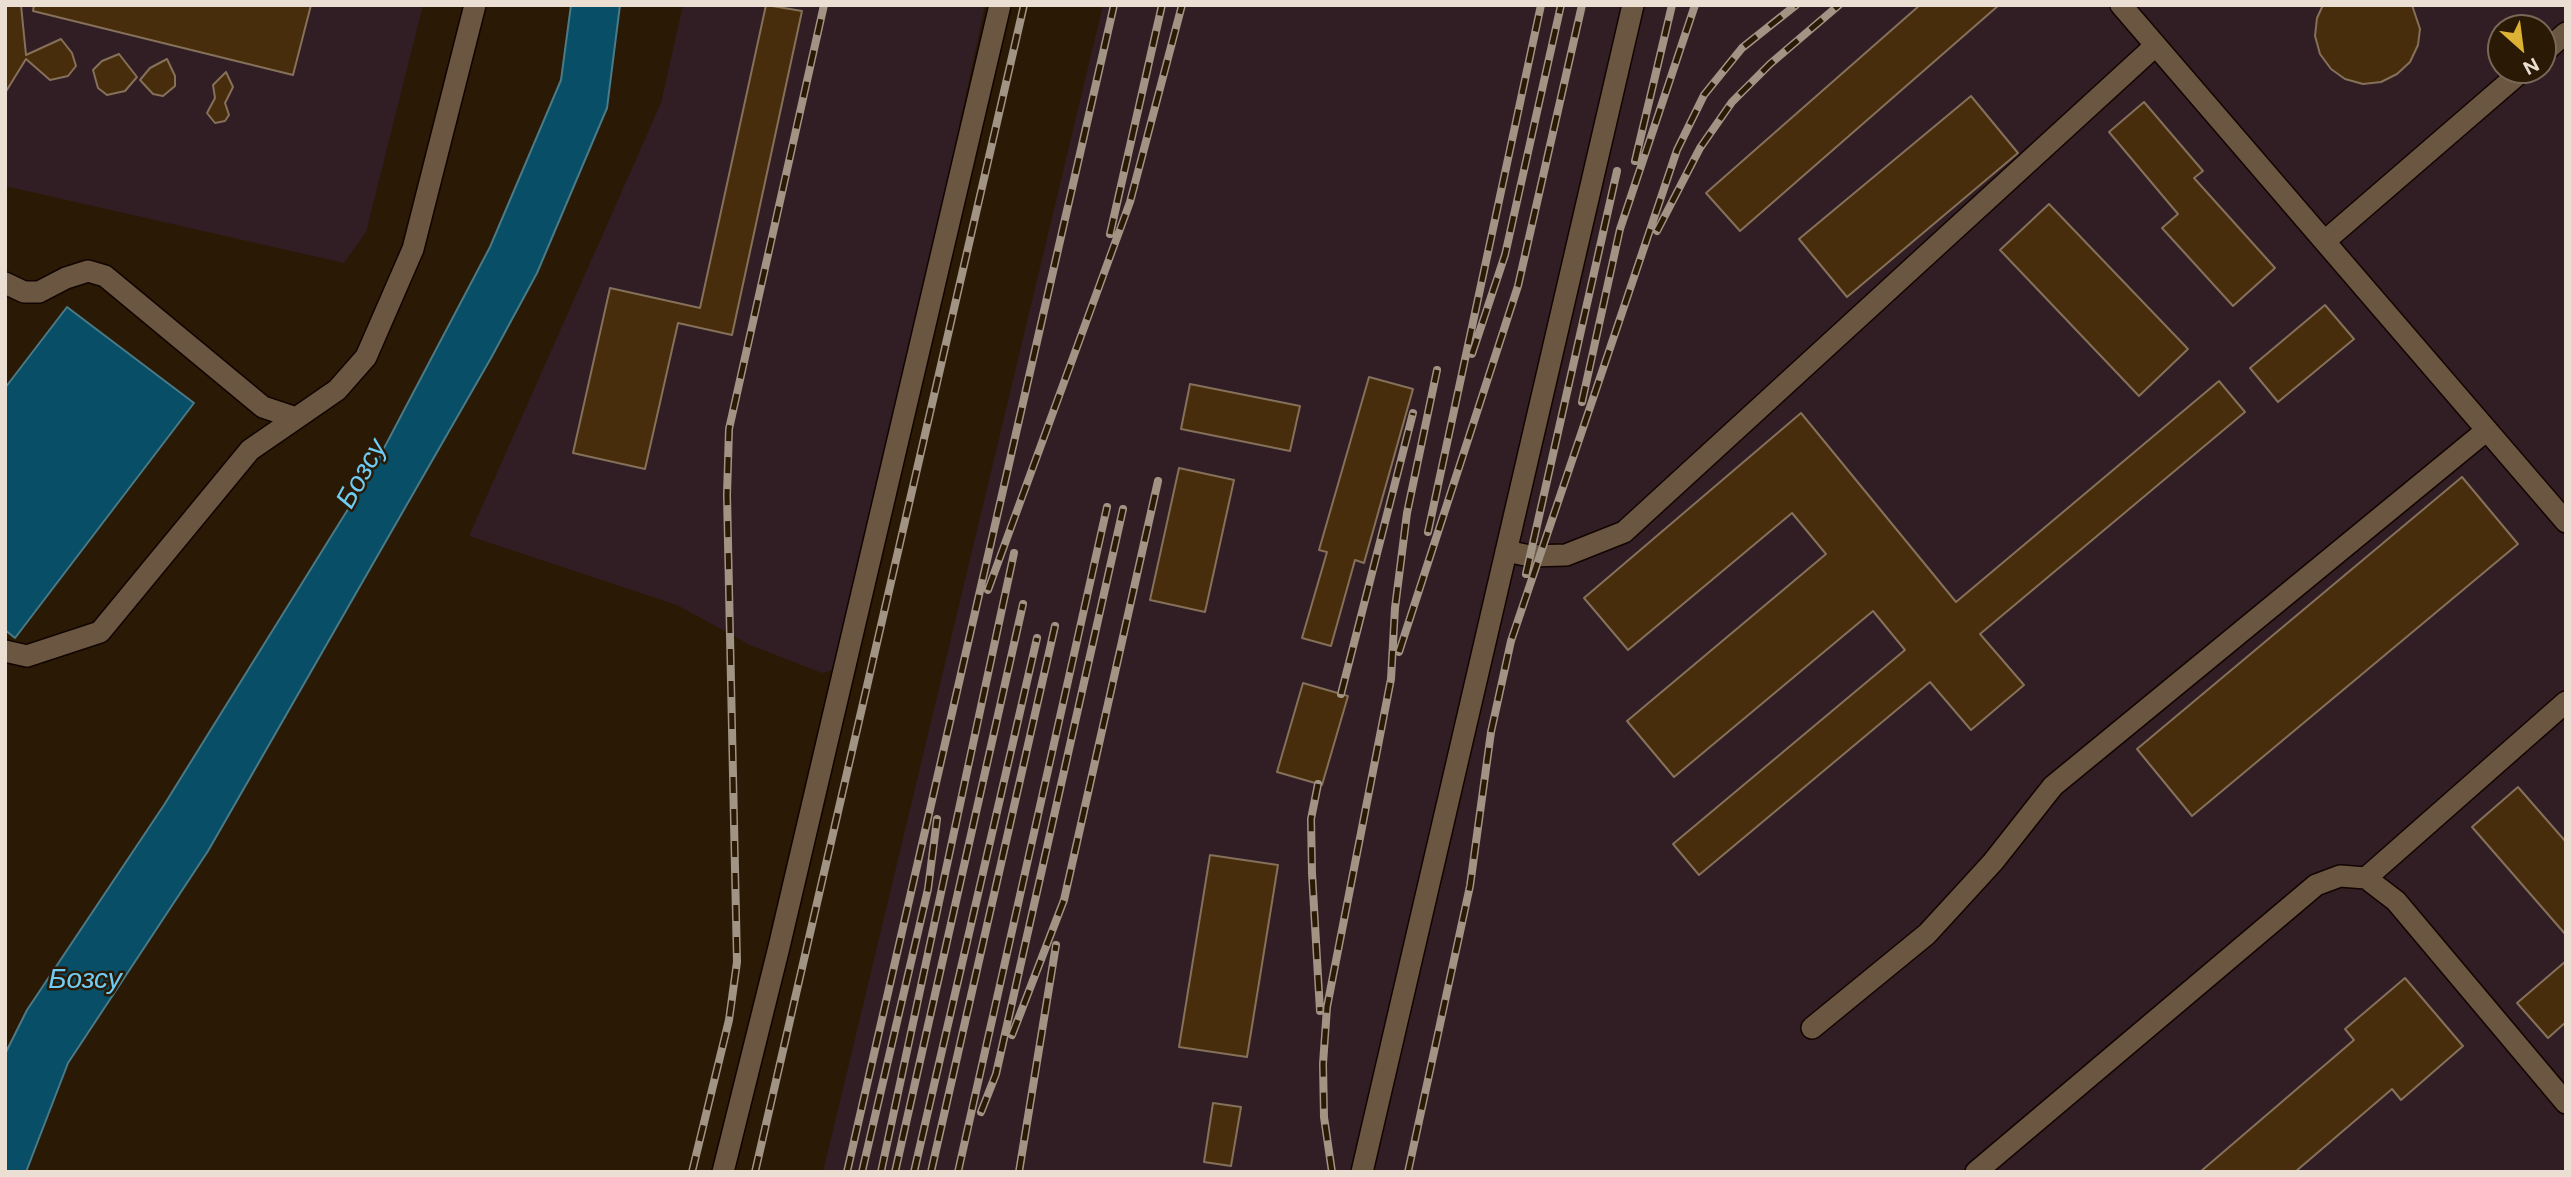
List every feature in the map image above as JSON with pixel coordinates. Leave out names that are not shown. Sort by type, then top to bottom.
[{"type":"lane","points":[[5,651],[27,656],[100,632],[250,450],[337,390],[366,357],[413,249],[475,5]]},
{"type":"lane","points":[[723,1172],[779,947],[1000,5]]},
{"type":"lane","points":[[1362,1172],[1633,5]]},
{"type":"lane","points":[[2121,5],[2566,522]]},
{"type":"lane","points":[[1506,551],[1530,556],[1566,555],[1625,532],[2155,46]]},
{"type":"lane","points":[[2325,241],[2507,84]]},
{"type":"lane","points":[[5,283],[24,292],[39,292],[66,278],[88,271],[105,276],[263,407],[296,418]]},
{"type":"lane","points":[[1812,1028],[1927,934],[1993,862],[2053,786],[2487,430]]},
{"type":"lane","points":[[2366,878],[2566,702]]},
{"type":"lane","points":[[1976,1172],[2316,885],[2340,876],[2366,878],[2396,901],[2566,1103]]},
{"type":"shaded area","points":[[5,5],[423,5],[366,232],[344,263],[5,186]]},
{"type":"shaded area","points":[[683,5],[985,5],[844,667],[822,673],[750,645],[677,605],[469,536],[661,103]]},
{"type":"shaded area","points":[[1103,5],[2566,5],[2566,1172],[823,1172]]},
{"type":"water","name":"Бозсу","points":[[571,5],[620,5],[607,108],[537,273],[208,851],[68,1063],[26,1172],[5,1172],[5,1054],[27,1010],[164,805],[373,469],[490,247],[561,80]]},
{"type":"water","points":[[67,307],[194,403],[15,638],[5,630],[5,388]]},
{"type":"building","points":[[5,5],[21,5],[26,55],[61,39],[72,53],[76,66],[68,76],[50,80],[26,59],[5,93]]},
{"type":"building","points":[[34,5],[311,5],[293,75],[33,11]]},
{"type":"building","points":[[766,5],[802,11],[732,335],[678,323],[645,469],[573,453],[610,288],[700,308]]},
{"type":"building","points":[[1920,5],[1999,5],[1740,231],[1706,193]]},
{"type":"building","points":[[2323,5],[2412,5],[2420,29],[2418,45],[2410,62],[2397,74],[2381,82],[2363,84],[2345,79],[2331,69],[2320,54],[2315,36],[2317,18]]},
{"type":"building","points":[[119,54],[137,77],[125,91],[107,95],[98,88],[93,70],[102,61]]},
{"type":"building","points":[[167,59],[175,76],[175,86],[163,96],[153,94],[140,80],[150,68]]},
{"type":"building","points":[[226,72],[233,87],[225,103],[229,115],[225,121],[215,123],[207,113],[215,98],[213,85]]},
{"type":"building","points":[[1971,96],[2018,153],[1847,297],[1799,239]]},
{"type":"building","points":[[2144,102],[2203,171],[2194,178],[2275,268],[2233,306],[2162,228],[2178,214],[2109,132]]},
{"type":"building","points":[[2049,204],[2188,349],[2139,396],[2000,250]]},
{"type":"building","points":[[2325,305],[2354,339],[2278,402],[2250,368]]},
{"type":"building","points":[[1369,377],[1413,389],[1364,563],[1355,560],[1331,646],[1302,638],[1327,552],[1319,550]]},
{"type":"building","points":[[2219,381],[2245,412],[1980,634],[2024,685],[1971,730],[1930,682],[1699,875],[1673,844],[1905,650],[1873,611],[1674,777],[1627,721],[1826,554],[1792,513],[1628,650],[1584,598],[1801,413],[1956,602]]},
{"type":"building","points":[[1190,384],[1300,406],[1290,451],[1181,429]]},
{"type":"building","points":[[1179,468],[1234,480],[1205,612],[1150,600]]},
{"type":"building","points":[[2462,477],[2518,544],[2192,816],[2137,749]]},
{"type":"building","points":[[1303,683],[1348,696],[1322,785],[1277,772]]},
{"type":"building","points":[[2518,787],[2566,842],[2566,935],[2472,827]]},
{"type":"building","points":[[1210,855],[1278,865],[1247,1057],[1179,1047]]},
{"type":"building","points":[[2566,961],[2566,1022],[2548,1038],[2517,1003]]},
{"type":"building","points":[[2405,978],[2463,1046],[2401,1100],[2392,1089],[2295,1172],[2200,1172],[2354,1040],[2345,1029]]},
{"type":"building","points":[[1213,1103],[1241,1107],[1231,1166],[1204,1162]]},
{"type":"railway","points":[[692,1172],[729,1020],[737,962],[727,495],[729,429],[824,5]]},
{"type":"railway","points":[[755,1172],[1024,5]]},
{"type":"railway","points":[[847,1172],[1114,5]]},
{"type":"railway","points":[[1110,234],[1162,5]]},
{"type":"railway","points":[[988,590],[1130,202],[1182,5]]},
{"type":"railway","points":[[1428,532],[1541,5]]},
{"type":"railway","points":[[1472,354],[1505,255],[1561,5]]},
{"type":"railway","points":[[1399,652],[1518,286],[1582,5]]},
{"type":"railway","points":[[1635,161],[1672,5]]},
{"type":"railway","points":[[1582,402],[1620,229],[1695,5]]},
{"type":"railway","points":[[1408,1172],[1470,886],[1491,732],[1511,641],[1677,150],[1704,95],[1742,48],[1796,5]]},
{"type":"railway","points":[[1657,231],[1700,148],[1732,102],[1770,64],[1839,5]]},
{"type":"railway","points":[[1526,574],[1617,171]]},
{"type":"railway","points":[[1332,1172],[1324,1117],[1323,1064],[1327,1007],[1391,679],[1395,608],[1407,513],[1437,370]]},
{"type":"railway","points":[[1341,694],[1413,413]]},
{"type":"railway","points":[[1012,1035],[1064,900],[1158,481]]},
{"type":"railway","points":[[958,1172],[1107,507]]},
{"type":"railway","points":[[981,1112],[996,1074],[1123,509]]},
{"type":"railway","points":[[881,1172],[1014,553]]},
{"type":"railway","points":[[895,1172],[1023,604]]},
{"type":"railway","points":[[931,1172],[1055,626]]},
{"type":"railway","points":[[914,1172],[1037,638]]},
{"type":"railway","points":[[1318,784],[1311,819],[1320,1011]]},
{"type":"railway","points":[[862,1172],[928,889],[937,819]]},
{"type":"railway","points":[[1019,1172],[1056,945]]}]
